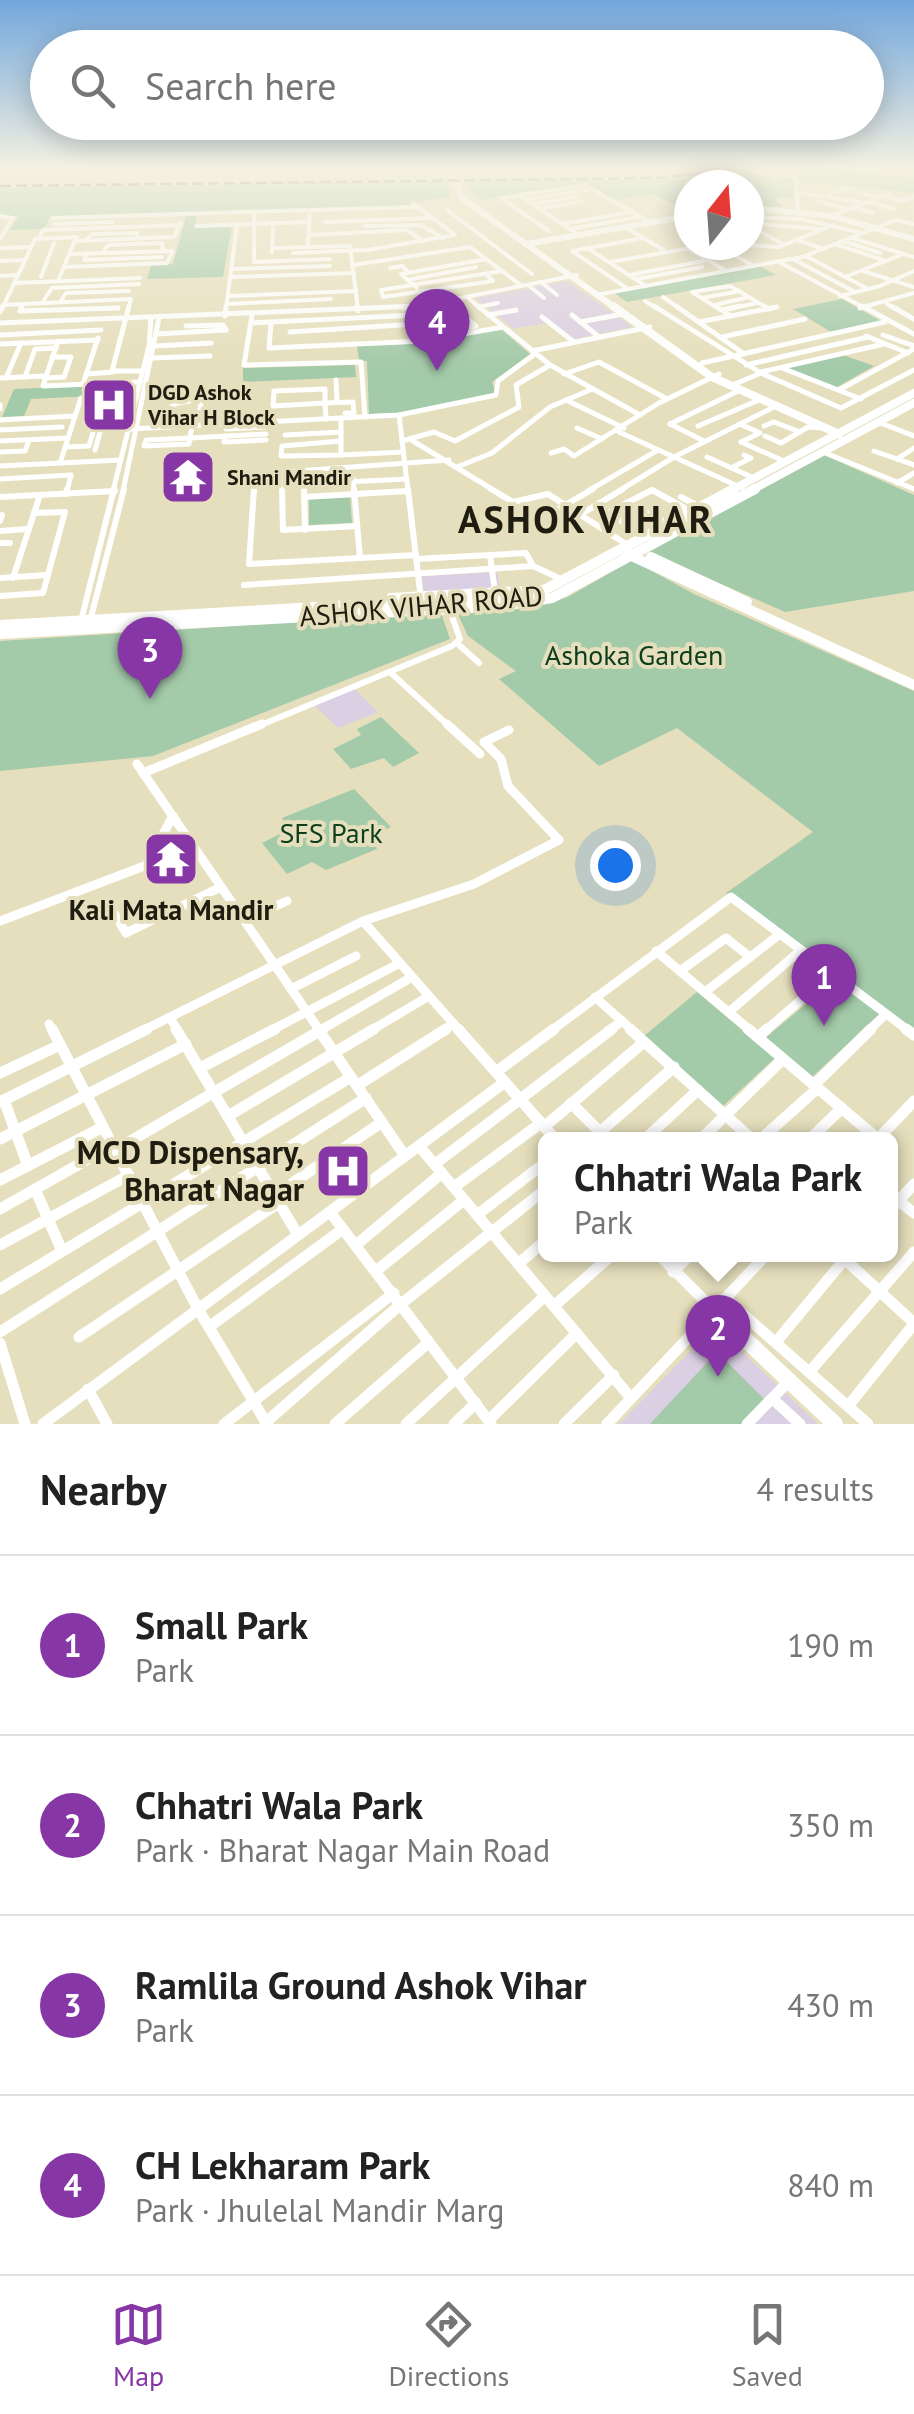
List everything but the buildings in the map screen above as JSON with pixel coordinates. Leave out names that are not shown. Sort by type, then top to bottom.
[{"type":"main road","points":[[515,233],[715,375],[774,407],[847,434]]},
{"type":"main road","points":[[529,244],[588,233]]},
{"type":"main road","points":[[600,294],[623,314],[715,375]]},
{"type":"main road","points":[[737,387],[847,434]]},
{"type":"main road","name":"ASHOK VIHAR ROAD","points":[[0,634],[85,624],[544,590],[659,541],[824,452],[847,434],[913,397]]},
{"type":"main road","name":"ASHOK VIHAR ROAD","points":[[0,625],[505,606],[552,598],[615,566],[669,524],[786,462],[878,422],[913,397]]},
{"type":"main road","points":[[659,541],[683,573]]},
{"type":"main road","points":[[630,551],[658,569],[914,685]]},
{"type":"main road","points":[[630,551],[914,676]]},
{"type":"main road","points":[[615,566],[658,569]]},
{"type":"main road","points":[[720,1305],[830,1422]]},
{"type":"street","points":[[1,310],[41,233]]},
{"type":"street","points":[[58,281],[78,233]]},
{"type":"street","points":[[39,238],[138,239],[176,237],[177,233]]},
{"type":"street","points":[[226,316],[236,233]]},
{"type":"street","points":[[254,265],[255,233]]},
{"type":"street","points":[[272,262],[273,233]]},
{"type":"street","points":[[308,246],[309,234],[322,233]]},
{"type":"street","points":[[412,233],[423,241]]},
{"type":"street","points":[[435,233],[443,238]]},
{"type":"street","points":[[352,252],[454,233]]},
{"type":"street","points":[[478,233],[532,274],[511,278]]},
{"type":"street","points":[[636,233],[667,252]]},
{"type":"street","points":[[766,233],[784,245]]},
{"type":"street","points":[[764,249],[813,233]]},
{"type":"street","points":[[600,294],[793,259],[863,233]]},
{"type":"street","points":[[628,289],[572,251],[643,238]]},
{"type":"street","points":[[852,238],[914,257]]},
{"type":"street","points":[[797,240],[824,248]]},
{"type":"street","points":[[844,241],[880,253]]},
{"type":"street","points":[[103,252],[108,245],[163,243],[163,254]]},
{"type":"street","points":[[41,277],[54,244]]},
{"type":"street","points":[[835,244],[886,261]]},
{"type":"street","points":[[254,265],[330,258],[348,245],[358,311]]},
{"type":"street","points":[[296,251],[308,246]]},
{"type":"street","points":[[308,246],[330,258]]},
{"type":"street","points":[[0,258],[9,254],[11,248],[31,247]]},
{"type":"street","points":[[353,265],[470,247],[544,298]]},
{"type":"street","points":[[272,248],[330,258]]},
{"type":"street","points":[[587,248],[646,286]]},
{"type":"street","points":[[50,253],[163,254],[173,250],[170,262],[100,269],[64,267]]},
{"type":"street","points":[[370,250],[382,254]]},
{"type":"street","points":[[610,262],[674,251]]},
{"type":"street","points":[[87,253],[84,260],[137,254]]},
{"type":"street","points":[[845,277],[903,254]]},
{"type":"street","points":[[806,256],[868,290]]},
{"type":"street","points":[[0,258],[25,260]]},
{"type":"street","points":[[232,269],[330,258]]},
{"type":"street","points":[[416,288],[401,274],[487,259]]},
{"type":"street","points":[[793,259],[856,292]]},
{"type":"street","points":[[630,275],[708,260],[726,271]]},
{"type":"street","points":[[743,260],[754,266]]},
{"type":"street","points":[[779,262],[886,322],[914,330]]},
{"type":"street","points":[[461,263],[468,269]]},
{"type":"street","points":[[390,268],[402,266],[419,278]]},
{"type":"street","points":[[637,280],[702,267]]},
{"type":"street","points":[[407,280],[476,268]]},
{"type":"street","points":[[486,274],[494,281],[417,295],[381,297],[381,290],[416,288],[486,274],[502,271]]},
{"type":"street","points":[[862,271],[914,290]]},
{"type":"street","points":[[840,296],[868,290],[914,271]]},
{"type":"street","points":[[230,277],[354,273]]},
{"type":"street","points":[[0,276],[18,275]]},
{"type":"street","points":[[0,324],[414,308],[574,276]]},
{"type":"street","points":[[15,283],[140,281],[52,288],[42,303]]},
{"type":"street","points":[[674,281],[731,316]]},
{"type":"street","points":[[541,282],[558,295]]},
{"type":"street","points":[[692,292],[727,286],[769,309]]},
{"type":"street","points":[[860,308],[886,303],[914,290]]},
{"type":"street","points":[[110,308],[120,291]]},
{"type":"street","points":[[60,302],[66,293],[129,291]]},
{"type":"street","points":[[702,298],[740,291]]},
{"type":"street","points":[[227,300],[356,292]]},
{"type":"street","points":[[0,295],[8,295]]},
{"type":"street","points":[[323,296],[331,300]]},
{"type":"street","points":[[466,297],[550,365],[640,415]]},
{"type":"street","points":[[663,297],[744,354]]},
{"type":"street","points":[[714,305],[748,297]]},
{"type":"street","points":[[1,310],[23,304],[132,300],[113,372]]},
{"type":"street","points":[[644,301],[730,357],[841,408],[914,370]]},
{"type":"street","points":[[722,310],[758,303]]},
{"type":"street","points":[[886,303],[914,319]]},
{"type":"street","points":[[23,304],[20,312],[118,308]]},
{"type":"street","points":[[483,311],[501,305]]},
{"type":"street","points":[[699,322],[777,308]]},
{"type":"street","points":[[251,323],[438,314],[455,309],[476,326],[459,333]]},
{"type":"street","points":[[483,311],[516,310]]},
{"type":"street","points":[[438,314],[459,333]]},
{"type":"street","points":[[580,322],[623,314]]},
{"type":"street","points":[[252,315],[244,366],[362,364],[365,417]]},
{"type":"street","points":[[572,315],[599,337]]},
{"type":"street","points":[[542,317],[574,342]]},
{"type":"street","points":[[86,409],[100,414],[124,407],[133,397],[155,346],[155,318]]},
{"type":"street","points":[[85,624],[118,491],[139,428],[155,318]]},
{"type":"street","points":[[83,384],[104,319]]},
{"type":"street","points":[[720,337],[806,320]]},
{"type":"street","points":[[290,347],[291,322]]},
{"type":"street","points":[[290,332],[396,330],[448,322]]},
{"type":"street","points":[[702,363],[886,322]]},
{"type":"street","points":[[271,323],[269,348],[354,344],[503,327]]},
{"type":"street","points":[[157,334],[227,327],[186,326]]},
{"type":"street","points":[[326,416],[399,415],[495,396],[497,382],[534,352],[646,328]]},
{"type":"street","points":[[853,328],[884,344],[912,351]]},
{"type":"street","points":[[0,335],[101,330]]},
{"type":"street","points":[[76,340],[80,331]]},
{"type":"street","points":[[150,358],[210,358],[213,331]]},
{"type":"street","points":[[884,336],[912,351]]},
{"type":"street","points":[[746,365],[868,337]]},
{"type":"street","points":[[25,377],[35,349],[76,340],[98,340]]},
{"type":"street","points":[[21,343],[3,378],[64,377],[71,358],[52,357]]},
{"type":"street","points":[[155,346],[212,343]]},
{"type":"street","points":[[0,344],[57,345]]},
{"type":"street","points":[[354,344],[356,362]]},
{"type":"street","points":[[786,344],[810,361]]},
{"type":"street","points":[[704,441],[670,424],[760,372],[884,344]]},
{"type":"street","points":[[57,345],[42,385],[140,382]]},
{"type":"street","points":[[332,345],[333,363]]},
{"type":"street","points":[[838,390],[912,351]]},
{"type":"street","points":[[564,374],[599,362],[668,399]]},
{"type":"street","points":[[402,441],[434,432],[454,441],[511,413],[520,404],[516,385],[550,365]]},
{"type":"street","points":[[780,368],[861,398]]},
{"type":"street","points":[[87,374],[143,371]]},
{"type":"street","points":[[551,454],[564,449],[574,456],[715,375]]},
{"type":"street","points":[[336,380],[337,402]]},
{"type":"street","points":[[314,381],[315,390]]},
{"type":"street","points":[[200,410],[203,386]]},
{"type":"street","points":[[192,426],[190,438],[189,444],[144,446],[146,440],[190,438],[354,413],[354,402],[337,402],[325,403],[296,404],[272,406],[274,391],[295,386],[325,389],[325,403],[326,416]]},
{"type":"street","points":[[295,386],[295,420]]},
{"type":"street","points":[[457,467],[492,453],[530,421],[590,390]]},
{"type":"street","points":[[168,427],[172,406],[201,397],[221,396]]},
{"type":"street","points":[[118,491],[133,397]]},
{"type":"street","points":[[50,476],[65,447],[81,398],[133,397]]},
{"type":"street","points":[[566,400],[658,450],[750,492]]},
{"type":"street","points":[[698,426],[759,400]]},
{"type":"street","points":[[582,513],[674,457],[774,407]]},
{"type":"street","points":[[0,420],[76,414],[132,416]]},
{"type":"street","points":[[65,447],[88,446],[100,414]]},
{"type":"street","points":[[95,450],[100,414]]},
{"type":"street","points":[[399,415],[421,598]]},
{"type":"street","points":[[340,418],[341,454]]},
{"type":"street","points":[[717,420],[760,433],[742,442],[786,462]]},
{"type":"street","points":[[764,426],[776,422],[800,432]]},
{"type":"street","points":[[878,422],[914,436]]},
{"type":"street","points":[[128,429],[192,426],[266,434],[224,442],[225,430]]},
{"type":"street","points":[[0,430],[58,427],[51,439]]},
{"type":"street","points":[[765,436],[781,443],[808,427],[824,428]]},
{"type":"street","points":[[577,428],[602,439]]},
{"type":"street","points":[[3,441],[10,429]]},
{"type":"street","points":[[285,435],[341,437]]},
{"type":"street","points":[[341,437],[290,443],[281,448],[283,457],[404,452]]},
{"type":"street","points":[[3,441],[68,438]]},
{"type":"street","points":[[0,452],[25,451],[29,440]]},
{"type":"street","points":[[413,441],[513,502],[546,493],[582,513],[630,551]]},
{"type":"street","points":[[897,459],[913,449]]},
{"type":"street","points":[[553,512],[658,450]]},
{"type":"street","points":[[874,450],[914,469],[897,482]]},
{"type":"street","points":[[716,452],[707,457],[754,478]]},
{"type":"street","points":[[824,452],[914,489]]},
{"type":"street","points":[[731,468],[750,458],[744,454]]},
{"type":"street","points":[[0,466],[121,460]]},
{"type":"street","points":[[358,526],[283,530],[282,480],[352,468],[448,460]]},
{"type":"street","points":[[2,478],[10,465]]},
{"type":"street","points":[[352,468],[360,558]]},
{"type":"street","points":[[406,479],[354,481],[256,474],[249,564],[526,553],[533,566]]},
{"type":"street","points":[[2,478],[71,475],[66,494]]},
{"type":"street","points":[[304,478],[304,530]]},
{"type":"street","points":[[648,514],[627,524],[607,513],[652,490],[696,510]]},
{"type":"street","points":[[0,497],[118,491]]},
{"type":"street","points":[[304,497],[408,491]]},
{"type":"street","points":[[13,578],[40,495]]},
{"type":"street","points":[[681,498],[696,510]]},
{"type":"street","points":[[626,503],[669,524]]},
{"type":"street","points":[[0,596],[43,593],[65,512],[34,512]]},
{"type":"street","points":[[333,528],[334,542]]},
{"type":"street","points":[[0,531],[28,529]]},
{"type":"street","points":[[0,543],[10,543]]},
{"type":"street","points":[[490,555],[495,594]]},
{"type":"street","points":[[376,557],[378,578]]},
{"type":"street","points":[[390,596],[464,596],[450,557]]},
{"type":"street","points":[[274,584],[275,563]]},
{"type":"street","points":[[244,585],[533,566],[565,581]]},
{"type":"street","points":[[432,574],[434,594]]},
{"type":"street","points":[[0,578],[48,576]]},
{"type":"street","points":[[449,608],[460,631],[457,643]]},
{"type":"street","points":[[457,643],[479,663]]},
{"type":"street","points":[[405,1156],[140,768],[457,643]]},
{"type":"street","points":[[390,672],[480,754]]},
{"type":"street","points":[[28,1166],[2,1101],[362,921],[474,884],[558,840],[508,786],[501,758],[484,742],[509,730]]},
{"type":"street","points":[[146,865],[173,816]]},
{"type":"street","points":[[0,922],[194,847]]},
{"type":"street","points":[[114,913],[126,934],[221,887]]},
{"type":"street","points":[[43,1424],[419,1146],[595,997],[730,897],[914,1035]]},
{"type":"street","points":[[244,920],[288,901]]},
{"type":"street","points":[[362,921],[549,1132]]},
{"type":"street","points":[[705,992],[780,934]]},
{"type":"street","points":[[680,972],[726,938],[750,957]]},
{"type":"street","points":[[728,1012],[800,950]]},
{"type":"street","points":[[656,951],[870,1132]]},
{"type":"street","points":[[291,989],[356,956]]},
{"type":"street","points":[[200,1068],[400,963]]},
{"type":"street","points":[[758,1038],[832,973]]},
{"type":"street","points":[[0,1209],[412,977]]},
{"type":"street","points":[[228,1116],[428,996]]},
{"type":"street","points":[[595,997],[743,1132]]},
{"type":"street","points":[[768,1132],[886,1014]]},
{"type":"street","points":[[170,1018],[298,1235]]},
{"type":"street","points":[[356,1246],[438,1169],[622,1021]]},
{"type":"street","points":[[49,1024],[198,1309],[266,1423],[398,1298]]},
{"type":"street","points":[[0,1289],[243,1140],[454,1024]]},
{"type":"street","points":[[454,1187],[543,1125],[644,1042]]},
{"type":"street","points":[[0,1139],[186,1044]]},
{"type":"street","points":[[0,1073],[60,1045]]},
{"type":"street","points":[[707,1132],[784,1059]]},
{"type":"street","points":[[608,1132],[674,1067]]},
{"type":"street","points":[[655,1132],[698,1090]]},
{"type":"street","points":[[0,1332],[366,1098]]},
{"type":"street","points":[[572,1102],[600,1132]]},
{"type":"street","points":[[885,1132],[914,1102]]},
{"type":"street","points":[[818,1132],[842,1108]]},
{"type":"street","points":[[79,1337],[382,1122]]},
{"type":"street","points":[[0,1180],[103,1127]]},
{"type":"street","points":[[419,1146],[632,1398]]},
{"type":"street","points":[[477,1215],[538,1168]]},
{"type":"street","points":[[0,1246],[128,1176]]},
{"type":"street","points":[[35,1189],[62,1251]]},
{"type":"street","points":[[224,1424],[538,1195]]},
{"type":"street","points":[[376,1271],[464,1200]]},
{"type":"street","points":[[330,1212],[490,1422],[577,1333]]},
{"type":"street","points":[[209,1327],[343,1228]]},
{"type":"street","points":[[518,1264],[538,1247]]},
{"type":"street","points":[[811,1370],[914,1252]]},
{"type":"street","points":[[406,1424],[456,1377],[601,1262]]},
{"type":"street","points":[[665,1262],[673,1272],[776,1342],[868,1424]]},
{"type":"street","points":[[673,1272],[683,1262]]},
{"type":"street","points":[[607,1424],[760,1262]]},
{"type":"street","points":[[776,1342],[839,1262]]},
{"type":"street","points":[[850,1262],[914,1324],[850,1406]]},
{"type":"street","points":[[336,1424],[429,1342]]},
{"type":"street","points":[[0,1343],[25,1424]]},
{"type":"street","points":[[564,1424],[614,1375]]},
{"type":"street","points":[[747,1424],[761,1407],[775,1401],[790,1381]]},
{"type":"street","points":[[88,1389],[106,1424]]},
{"type":"street","points":[[775,1401],[800,1424]]},
{"type":"street","points":[[454,1424],[476,1403]]},
{"type":"shaded area","points":[[567,281],[633,327],[569,340],[546,323],[514,329],[475,298]]},
{"type":"shaded area","points":[[497,572],[501,595],[424,598],[422,576]]},
{"type":"shaded area","points":[[355,689],[378,712],[338,728],[314,705]]},
{"type":"shaded area","points":[[715,1326],[818,1424],[619,1424]]},
{"type":"green space","points":[[181,233],[231,233],[223,277],[147,279],[151,265],[173,264]]},
{"type":"green space","points":[[760,266],[776,275],[627,302],[614,293]]},
{"type":"green space","points":[[842,299],[881,321],[831,332],[793,309]]},
{"type":"green space","points":[[501,329],[530,354],[492,382],[497,395],[398,413],[369,414],[367,361],[359,360],[357,346],[429,343]]},
{"type":"green space","points":[[843,355],[874,366],[837,387],[786,368]]},
{"type":"green space","points":[[355,365],[356,377],[243,382],[243,368]]},
{"type":"green space","points":[[135,384],[133,394],[31,399],[24,416],[2,417],[14,389]]},
{"type":"green space","points":[[824,455],[914,495],[914,591],[785,612],[649,552]]},
{"type":"green space","points":[[350,496],[352,523],[309,525],[309,498]]},
{"type":"green space","name":"Ashoka Garden","points":[[632,560],[694,594],[914,691],[914,1031],[726,893],[813,832],[677,728],[599,766],[499,679],[516,671],[468,636],[457,612],[542,605],[568,597]]},
{"type":"green space","points":[[441,613],[450,639],[153,756],[0,771],[0,641]]},
{"type":"green space","points":[[381,717],[419,753],[393,767],[384,758],[351,769],[333,749],[361,735],[357,729]]},
{"type":"green space","name":"SFS Park","points":[[354,789],[391,827],[371,836],[377,849],[326,870],[312,862],[287,874],[262,843],[290,829],[282,818]]},
{"type":"green space","points":[[835,980],[880,1014],[812,1077],[765,1038]]},
{"type":"green space","points":[[697,992],[775,1058],[723,1106],[644,1036]]},
{"type":"green space","points":[[717,1352],[766,1401],[745,1424],[650,1424]]},
{"type":"place","name":"CH Lekharam Park","points":[[437,371]]},
{"type":"place","name":"DGD Ashok Vihar H Block","points":[[109,405]]},
{"type":"place","name":"Shani Mandir","points":[[188,477]]},
{"type":"place","name":"Ramlila Ground Ashok Vihar","points":[[150,699]]},
{"type":"place","name":"Kali Mata Mandir","points":[[171,859]]},
{"type":"place","name":"Small Park","points":[[824,1026]]},
{"type":"place","name":"MCD Dispensary, Bharat Nagar","points":[[343,1171]]},
{"type":"place","name":"Chhatri Wala Park","points":[[718,1377]]},
{"type":"district","name":"ASHOK VIHAR","points":[[586,520]]}]
